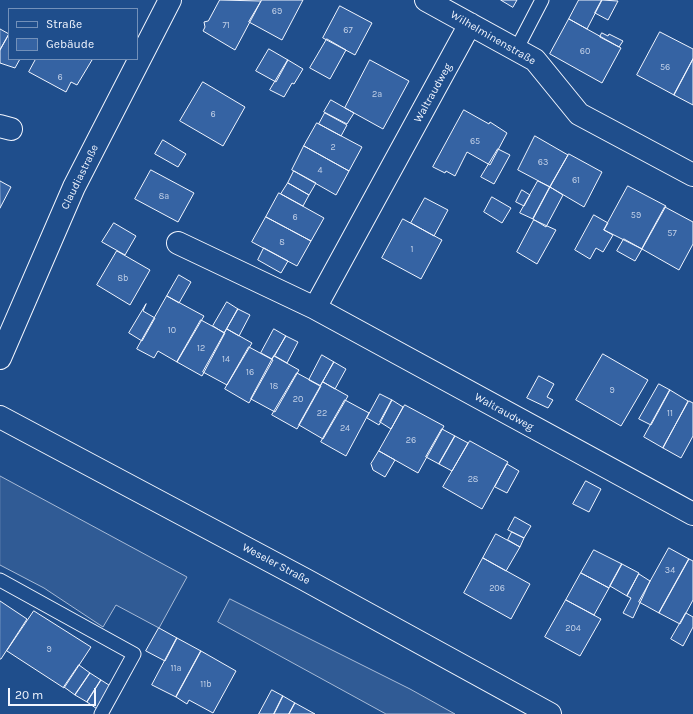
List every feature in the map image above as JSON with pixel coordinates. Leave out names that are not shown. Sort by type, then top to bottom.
[{"type":"street","name":"Claudiastraße","points":[[0,358],[74,186],[170,0]]},
{"type":"street","name":"Wilhelminenstraße","points":[[426,0],[535,60],[579,114],[693,175]]},
{"type":"street","name":"Waltraudweg","points":[[315,308],[470,24]]},
{"type":"street","name":"Waltraudweg","points":[[178,244],[315,308],[693,514]]},
{"type":"street","name":"Weseler Straße","points":[[0,417],[304,579],[550,714]]},
{"type":"lane","points":[[516,50],[542,0]]},
{"type":"lane","points":[[0,580],[134,654],[101,714]]},
{"type":"shaded area","points":[[0,476],[187,577],[159,628],[116,605],[103,627],[44,588],[0,565]]},
{"type":"shaded area","points":[[230,599],[410,689],[455,714],[386,714],[218,622]]},
{"type":"building","points":[[220,0],[261,1],[235,50],[203,31],[205,27],[204,22],[208,21]]},
{"type":"building","points":[[262,0],[303,0],[282,40],[249,22]]},
{"type":"building","points":[[501,0],[517,0],[513,7]]},
{"type":"building","points":[[579,0],[602,0],[587,29],[569,19]]},
{"type":"building","points":[[602,0],[618,1],[608,20],[595,13]]},
{"type":"building","points":[[340,6],[372,23],[355,55],[323,38]]},
{"type":"building","points":[[569,19],[621,48],[602,83],[550,54]]},
{"type":"building","points":[[0,29],[8,33],[8,36],[0,50]]},
{"type":"building","points":[[660,32],[693,49],[693,59],[674,95],[637,75]]},
{"type":"building","points":[[602,33],[608,36],[609,34],[623,41],[619,47],[600,37]]},
{"type":"building","points":[[8,36],[8,60],[19,60],[15,68],[0,63],[0,50]]},
{"type":"building","points":[[327,39],[346,50],[330,79],[310,68]]},
{"type":"building","points":[[269,49],[288,60],[276,82],[256,71]]},
{"type":"building","points":[[693,59],[693,105],[674,95]]},
{"type":"building","points":[[35,60],[92,60],[77,85],[71,82],[66,92],[29,72]]},
{"type":"building","points":[[288,60],[303,69],[294,84],[292,83],[284,97],[270,90]]},
{"type":"building","points":[[370,60],[409,81],[383,129],[345,108]]},
{"type":"building","points":[[203,82],[245,107],[223,146],[180,121]]},
{"type":"building","points":[[331,100],[354,113],[347,124],[324,112]]},
{"type":"building","points":[[464,110],[489,124],[490,122],[507,133],[490,165],[467,152],[455,176],[446,171],[445,173],[433,167]]},
{"type":"building","points":[[325,113],[347,125],[341,136],[319,124]]},
{"type":"building","points":[[317,123],[362,147],[349,171],[304,146]]},
{"type":"building","points":[[535,136],[568,155],[550,187],[518,170]]},
{"type":"building","points":[[163,140],[186,154],[178,167],[155,154]]},
{"type":"building","points":[[304,146],[349,171],[336,195],[292,170]]},
{"type":"building","points":[[498,149],[510,155],[494,184],[481,177]]},
{"type":"building","points":[[569,154],[602,172],[584,207],[550,187]]},
{"type":"building","points":[[151,170],[194,193],[178,222],[135,199]]},
{"type":"building","points":[[294,171],[316,183],[309,195],[288,183]]},
{"type":"building","points":[[0,181],[11,187],[0,208]]},
{"type":"building","points":[[538,181],[550,187],[533,219],[520,213]]},
{"type":"building","points":[[288,183],[309,195],[303,206],[281,194]]},
{"type":"building","points":[[628,186],[666,206],[642,249],[604,230]]},
{"type":"building","points":[[550,187],[563,195],[546,227],[533,219]]},
{"type":"building","points":[[522,190],[530,195],[524,206],[516,202]]},
{"type":"building","points":[[279,193],[324,218],[311,241],[266,217]]},
{"type":"building","points":[[492,197],[511,208],[502,223],[484,212]]},
{"type":"building","points":[[425,198],[448,210],[434,236],[411,223]]},
{"type":"building","points":[[665,207],[693,222],[693,244],[679,270],[642,249]]},
{"type":"building","points":[[594,215],[608,223],[604,230],[613,235],[603,252],[596,248],[590,259],[575,250]]},
{"type":"building","points":[[266,217],[311,241],[297,266],[252,242]]},
{"type":"building","points":[[403,219],[442,240],[421,279],[382,258]]},
{"type":"building","points":[[534,220],[556,230],[537,264],[517,252]]},
{"type":"building","points":[[114,223],[136,236],[125,255],[102,242]]},
{"type":"building","points":[[624,239],[642,249],[635,261],[617,251]]},
{"type":"building","points":[[264,248],[288,261],[281,273],[258,260]]},
{"type":"building","points":[[117,251],[150,270],[130,305],[97,285]]},
{"type":"building","points":[[179,275],[191,282],[179,303],[167,296]]},
{"type":"building","points":[[167,296],[204,316],[177,362],[158,351],[154,358],[137,349]]},
{"type":"building","points":[[227,302],[238,309],[224,333],[213,326]]},
{"type":"building","points":[[146,304],[143,311],[155,318],[142,341],[129,333]]},
{"type":"building","points":[[238,309],[250,315],[239,336],[227,329]]},
{"type":"building","points":[[201,320],[225,333],[202,376],[177,362]]},
{"type":"building","points":[[227,329],[252,343],[227,385],[203,372]]},
{"type":"building","points":[[274,329],[286,336],[272,359],[261,353]]},
{"type":"building","points":[[286,336],[298,342],[287,363],[275,356]]},
{"type":"building","points":[[249,347],[273,360],[249,403],[225,389]]},
{"type":"building","points":[[603,354],[648,380],[621,426],[576,400]]},
{"type":"building","points":[[322,355],[334,362],[320,386],[309,380]]},
{"type":"building","points":[[274,356],[299,370],[275,412],[251,399]]},
{"type":"building","points":[[334,362],[346,369],[335,389],[323,382]]},
{"type":"building","points":[[297,373],[321,386],[297,429],[272,415]]},
{"type":"building","points":[[539,376],[554,384],[547,397],[553,400],[548,408],[527,398]]},
{"type":"building","points":[[323,382],[348,396],[323,439],[299,425]]},
{"type":"building","points":[[659,384],[670,390],[651,425],[639,419]]},
{"type":"building","points":[[670,390],[688,401],[663,448],[644,437]]},
{"type":"building","points":[[380,394],[392,400],[379,425],[367,418]]},
{"type":"building","points":[[345,400],[369,413],[346,456],[321,442]]},
{"type":"building","points":[[392,400],[403,407],[391,429],[380,422]]},
{"type":"building","points":[[689,401],[693,403],[693,436],[681,458],[663,448]]},
{"type":"building","points":[[405,405],[444,426],[418,473],[379,451]]},
{"type":"building","points":[[442,429],[455,436],[439,464],[426,457]]},
{"type":"building","points":[[455,436],[468,443],[452,471],[439,464]]},
{"type":"building","points":[[470,441],[508,462],[482,509],[443,487]]},
{"type":"building","points":[[379,451],[395,460],[385,477],[373,470],[371,464]]},
{"type":"building","points":[[507,464],[519,471],[507,493],[495,487]]},
{"type":"building","points":[[586,481],[601,489],[589,512],[573,504]]},
{"type":"building","points":[[515,517],[531,526],[524,538],[508,530]]},
{"type":"building","points":[[512,532],[524,538],[520,547],[508,540]]},
{"type":"building","points":[[496,534],[520,547],[506,571],[483,558]]},
{"type":"building","points":[[669,548],[689,559],[659,613],[639,602]]},
{"type":"building","points":[[594,550],[622,564],[609,588],[581,573]]},
{"type":"building","points":[[483,558],[530,584],[511,619],[464,593]]},
{"type":"building","points":[[689,559],[693,561],[693,600],[680,624],[659,613]]},
{"type":"building","points":[[622,564],[639,573],[627,596],[610,586]]},
{"type":"building","points":[[581,573],[609,588],[594,615],[566,600]]},
{"type":"building","points":[[639,574],[650,581],[633,618],[623,613],[631,598],[627,596]]},
{"type":"building","points":[[566,600],[601,619],[580,656],[545,637]]},
{"type":"building","points":[[0,601],[27,619],[1,659],[0,659]]},
{"type":"building","points":[[34,611],[91,647],[64,688],[7,651]]},
{"type":"building","points":[[686,613],[693,617],[693,627],[683,646],[671,639]]},
{"type":"building","points":[[159,628],[177,638],[165,661],[146,651]]},
{"type":"building","points":[[177,638],[201,651],[176,697],[152,685]]},
{"type":"building","points":[[201,651],[236,671],[213,713],[189,700],[187,704],[176,697]]},
{"type":"building","points":[[79,665],[90,673],[75,695],[64,687]]},
{"type":"building","points":[[90,673],[101,680],[87,702],[75,695]]},
{"type":"building","points":[[101,680],[112,687],[100,711],[87,702]]},
{"type":"building","points":[[272,690],[283,696],[274,714],[259,714]]},
{"type":"building","points":[[283,696],[295,703],[289,714],[274,714]]},
{"type":"building","points":[[295,703],[315,714],[289,714]]}]
